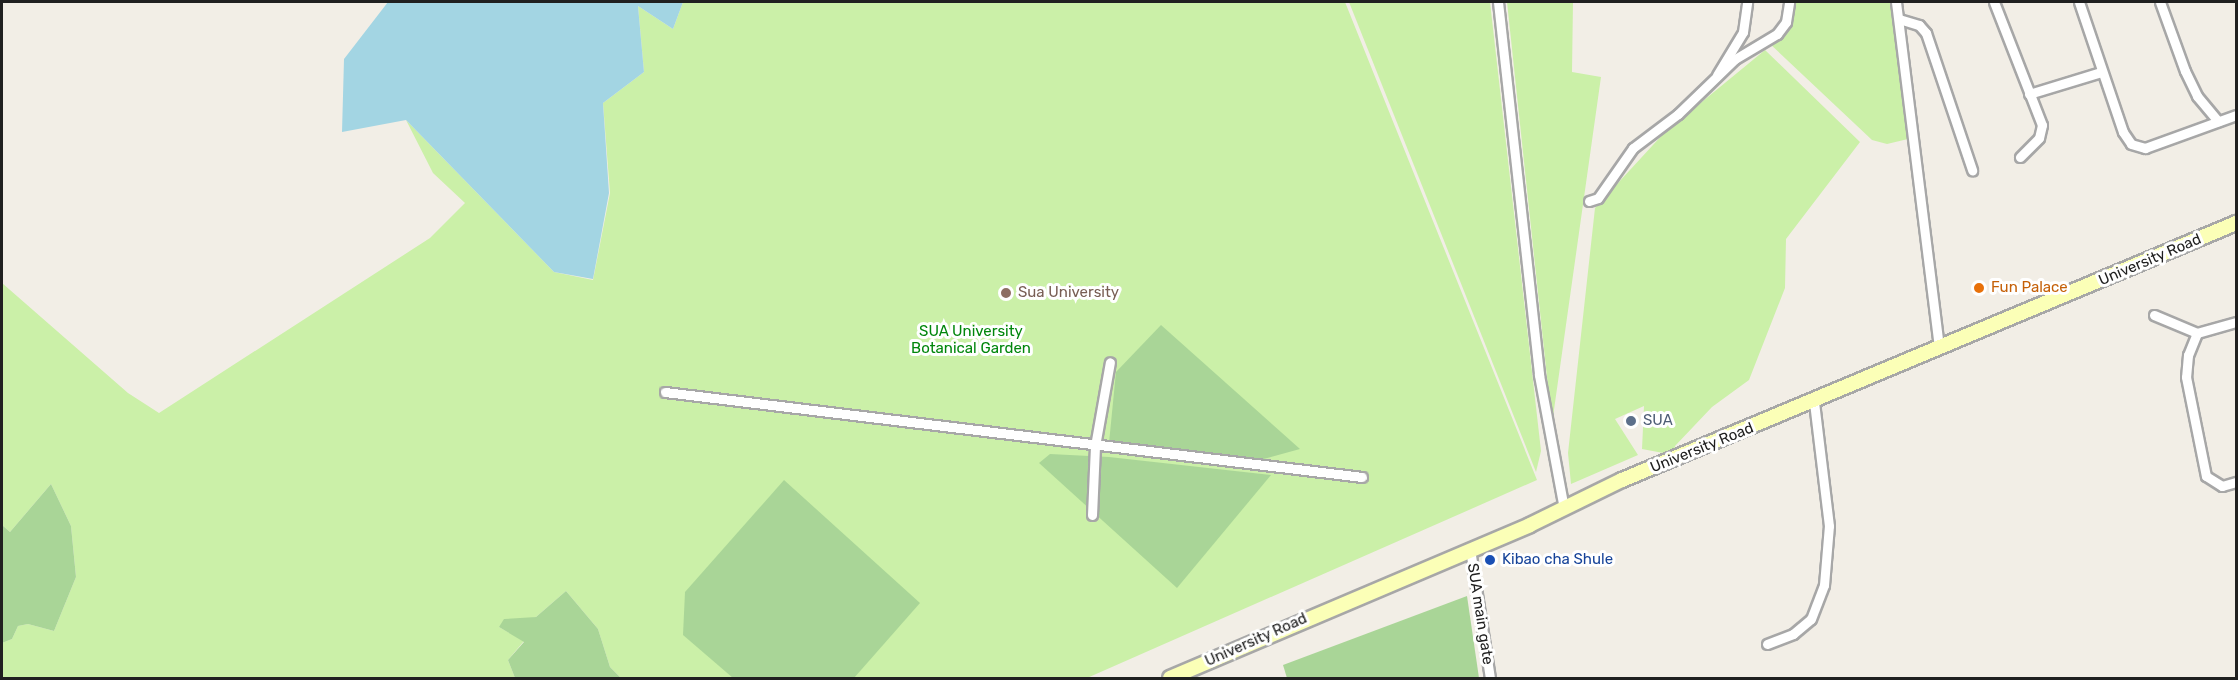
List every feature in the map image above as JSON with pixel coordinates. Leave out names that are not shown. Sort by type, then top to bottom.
[{"type":"main road","name":"University Road","points":[[1170,678],[1564,509],[1622,480],[1814,402],[2236,223]]},
{"type":"street","points":[[1498,2],[1539,375],[1564,509]]},
{"type":"street","points":[[1717,77],[1743,32],[1747,2]]},
{"type":"street","points":[[1589,201],[1598,198],[1633,148],[1678,114],[1736,59],[1777,34],[1786,22],[1789,2]]},
{"type":"street","points":[[1896,2],[1903,81],[1939,348]]},
{"type":"street","points":[[1994,2],[2042,131],[2020,157]]},
{"type":"street","points":[[2090,2],[2079,3],[2123,132],[2137,147],[2236,115]]},
{"type":"street","points":[[2160,2],[2185,71],[2198,96],[2218,121]]},
{"type":"street","points":[[1899,19],[1919,25],[1926,33],[1972,170]]},
{"type":"street","points":[[2029,94],[2102,72]]},
{"type":"street","points":[[2154,315],[2197,333],[2236,322]]},
{"type":"street","points":[[2197,333],[2188,355],[2186,377],[2199,451],[2210,481],[2222,486],[2236,482]]},
{"type":"street","points":[[1092,515],[1095,446],[1110,362]]},
{"type":"street","points":[[665,392],[1362,477]]},
{"type":"street","points":[[1767,644],[1793,634],[1811,619],[1824,585],[1829,526],[1814,402]]},
{"type":"street","name":"SUA main gate","points":[[1470,549],[1490,678]]},
{"type":"green space","name":"SUA University Botanical Garden","points":[[683,2],[1345,2],[1537,480],[1087,678],[621,678],[610,667],[598,629],[566,591],[536,617],[499,627],[524,641],[508,660],[515,678],[2,678],[2,643],[12,639],[18,626],[28,624],[54,631],[76,577],[71,526],[51,484],[10,532],[2,525],[2,283],[128,393],[159,413],[430,238],[465,203],[433,173],[406,120],[554,272],[593,280],[610,193],[603,103],[644,72],[638,6],[673,29]]},
{"type":"green space","points":[[1349,2],[1490,2],[1541,451],[1536,472]]},
{"type":"green space","points":[[1507,2],[1573,2],[1572,72],[1601,77],[1552,424]]},
{"type":"green space","points":[[1790,2],[1890,2],[1908,139],[1887,144],[1872,140],[1769,43],[1788,26]]},
{"type":"green space","points":[[1765,50],[1860,142],[1786,239],[1785,288],[1749,380],[1712,407],[1675,446],[1674,455],[1642,449],[1644,406],[1615,419],[1638,455],[1571,484],[1568,453],[1595,208],[1664,133]]},
{"type":"green space","points":[[1161,325],[1300,449],[1256,461],[1109,443],[1116,372]]},
{"type":"green space","points":[[1050,454],[1109,457],[1271,475],[1177,588],[1039,463]]},
{"type":"green space","points":[[784,480],[920,603],[854,678],[733,678],[683,635],[685,592]]},
{"type":"green space","points":[[51,484],[71,526],[76,577],[54,631],[28,624],[18,626],[12,639],[2,643],[2,525],[10,532]]},
{"type":"green space","points":[[566,591],[598,629],[610,667],[621,678],[515,678],[508,660],[524,642],[499,627],[504,619],[536,617]]},
{"type":"green space","points":[[1467,596],[1479,678],[1287,678],[1283,665]]},
{"type":"water","points":[[388,2],[683,2],[673,29],[638,6],[644,72],[603,103],[609,193],[593,279],[554,272],[406,120],[342,132],[344,59]]},
{"type":"place","name":"Fun Palace","points":[[1979,288]]},
{"type":"place","name":"Sua University","points":[[1006,293]]},
{"type":"place","name":"SUA","points":[[1631,421]]},
{"type":"place","name":"Kibao cha Shule","points":[[1490,560]]}]
